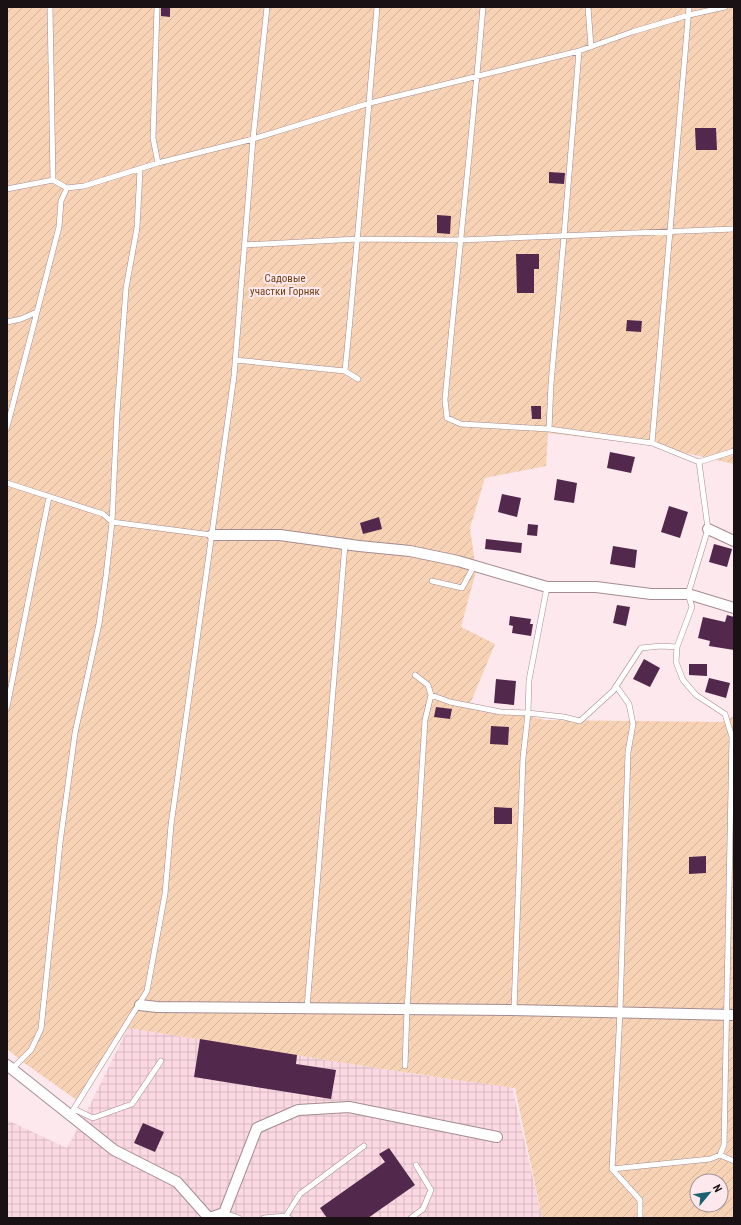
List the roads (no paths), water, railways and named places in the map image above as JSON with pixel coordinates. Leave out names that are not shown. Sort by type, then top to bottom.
[{"type":"street","points":[[708,529],[734,541]]},
{"type":"street","points":[[212,535],[280,535],[410,551],[474,566],[547,587],[596,587],[651,594],[688,594],[734,608]]},
{"type":"street","points":[[140,1005],[157,1007],[514,1010],[730,1014]]},
{"type":"street","points":[[10,1067],[72,1112],[114,1150],[177,1182],[209,1218],[224,1213],[257,1128],[298,1110],[349,1108],[497,1136]]},
{"type":"lane","points":[[50,7],[53,180]]},
{"type":"lane","points":[[157,7],[153,138],[158,163]]},
{"type":"lane","points":[[161,1061],[132,1104],[93,1118],[72,1112],[140,1005],[147,991],[165,894],[171,825],[235,360],[252,139],[267,7]]},
{"type":"lane","points":[[345,371],[358,239],[366,129],[370,103],[377,7]]},
{"type":"lane","points":[[483,7],[445,400],[447,418],[460,424],[549,428],[652,443],[699,462],[734,451]]},
{"type":"lane","points":[[588,7],[591,47]]},
{"type":"lane","points":[[652,443],[689,7]]},
{"type":"lane","points":[[7,189],[53,180],[67,188],[84,186],[140,170],[158,163],[252,139],[370,103],[579,51],[632,32],[725,7]]},
{"type":"lane","points":[[549,428],[551,384],[579,51]]},
{"type":"lane","points":[[10,1067],[31,1050],[40,1029],[60,843],[76,733],[106,576],[112,522],[117,413],[126,288],[137,228],[140,170]]},
{"type":"lane","points":[[7,427],[59,227],[61,201],[67,188]]},
{"type":"lane","points":[[244,245],[358,239],[460,240],[734,229]]},
{"type":"lane","points":[[7,322],[21,319],[37,312]]},
{"type":"lane","points":[[235,360],[345,371],[358,379]]},
{"type":"lane","points":[[699,462],[708,529],[688,594],[692,607],[677,647],[676,662],[683,680],[696,695],[725,714],[732,737],[730,1014],[724,1145],[720,1155]]},
{"type":"lane","points":[[7,483],[103,514],[112,522],[212,535]]},
{"type":"lane","points":[[7,707],[49,497]]},
{"type":"lane","points":[[307,1008],[345,544]]},
{"type":"lane","points":[[432,582],[462,588],[474,566]]},
{"type":"lane","points":[[514,1010],[523,758],[528,713],[529,680],[547,587]]},
{"type":"lane","points":[[431,695],[450,702],[494,711],[564,717],[580,721],[613,691],[641,648],[661,646],[677,647]]},
{"type":"lane","points":[[405,1066],[407,1009],[425,720],[431,695],[428,685],[415,675]]},
{"type":"lane","points":[[616,686],[629,704],[634,724],[628,752],[620,1012],[612,1169],[640,1200],[640,1218]]},
{"type":"lane","points":[[264,1218],[287,1217],[300,1194],[364,1146]]},
{"type":"lane","points":[[612,1169],[710,1159],[720,1155],[734,1161]]},
{"type":"lane","points":[[411,1218],[423,1209],[431,1190],[416,1165]]},
{"type":"lane","points":[[224,1213],[239,1218]]},
{"type":"park label","name":"Садовые участки Горняк","points":[[285,284]]}]
